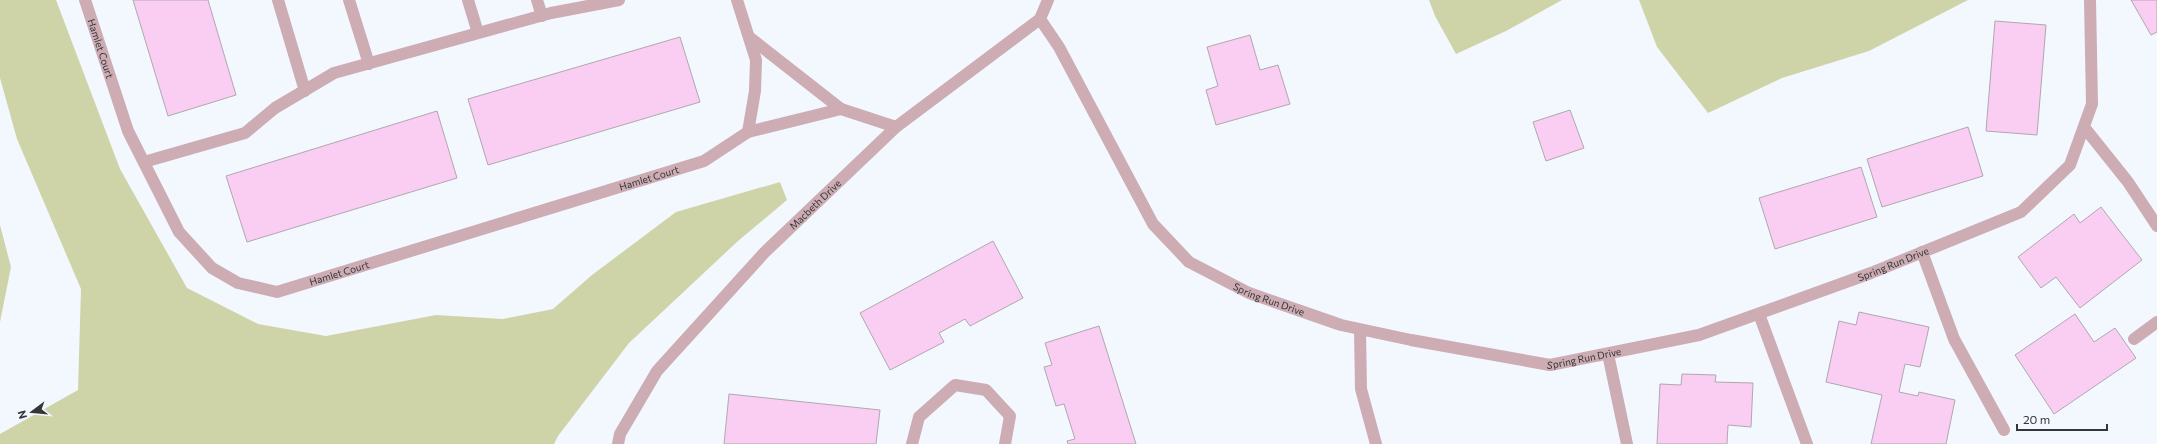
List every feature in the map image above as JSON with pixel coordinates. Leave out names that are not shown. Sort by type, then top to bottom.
[{"type":"street","name":"Hamlet Court","points":[[85,0],[128,131],[179,232],[212,268],[238,283],[277,292],[704,161],[748,132],[841,109]]},
{"type":"street","points":[[278,0],[304,91]]},
{"type":"street","points":[[349,0],[369,64]]},
{"type":"street","points":[[468,0],[478,33]]},
{"type":"street","points":[[538,0],[542,16]]},
{"type":"street","points":[[144,162],[245,133],[275,108],[334,73],[542,16],[619,0]]},
{"type":"street","points":[[738,0],[756,60],[755,91],[748,132]]},
{"type":"street","points":[[1040,19],[1048,0]]},
{"type":"street","name":"Spring Run Drive","points":[[1040,19],[1059,47],[1153,224],[1190,262],[1249,293],[1360,330],[1550,365],[1699,335],[1759,314],[1922,252],[2021,212],[2070,165],[2092,104],[2090,0]]},
{"type":"street","name":"Macbeth Drive","points":[[618,444],[620,434],[657,371],[764,253],[896,127],[1040,19]]},
{"type":"street","points":[[749,36],[841,109],[896,127]]},
{"type":"street","points":[[2084,128],[2128,182],[2157,226]]},
{"type":"street","points":[[1922,252],[1954,339],[2004,430]]},
{"type":"street","points":[[1759,314],[1807,444]]},
{"type":"street","points":[[2134,339],[2157,322]]},
{"type":"street","points":[[1360,330],[1362,389],[1376,444]]},
{"type":"street","points":[[1608,354],[1627,444]]},
{"type":"street","points":[[912,444],[919,417],[955,385],[986,390],[1010,416],[1006,444]]},
{"type":"green space","points":[[0,0],[56,0],[120,169],[187,288],[258,324],[326,336],[436,315],[503,319],[553,309],[592,275],[676,212],[780,182],[787,200],[738,241],[629,343],[558,436],[554,444],[0,444],[0,434],[78,390],[81,289],[17,139],[0,78]]},
{"type":"green space","points":[[1429,0],[1562,0],[1506,31],[1456,54],[1435,16]]},
{"type":"green space","points":[[1639,0],[1968,0],[1869,51],[1782,78],[1708,113],[1657,47]]},
{"type":"green space","points":[[0,225],[11,267],[0,322]]},
{"type":"building","points":[[133,0],[208,0],[236,95],[168,116]]},
{"type":"building","points":[[2131,0],[2157,0],[2157,32],[2151,35]]},
{"type":"building","points":[[1995,21],[2046,25],[2037,135],[1986,131]]},
{"type":"building","points":[[1250,35],[1260,70],[1278,65],[1290,104],[1216,125],[1206,90],[1218,86],[1207,47]]},
{"type":"building","points":[[680,37],[700,102],[488,165],[468,99]]},
{"type":"building","points":[[1570,110],[1584,148],[1546,161],[1533,122]]},
{"type":"building","points":[[437,111],[457,178],[247,242],[226,176]]},
{"type":"building","points":[[1968,127],[1983,176],[1882,207],[1867,159]]},
{"type":"building","points":[[1861,167],[1877,217],[1775,249],[1759,198]]},
{"type":"building","points":[[2101,207],[2142,260],[2080,308],[2056,277],[2041,288],[2018,257],[2074,214],[2080,223]]},
{"type":"building","points":[[993,241],[1023,298],[970,326],[965,319],[939,333],[944,342],[890,370],[860,313]]},
{"type":"building","points":[[1859,312],[1929,327],[1920,367],[1905,364],[1899,392],[1918,396],[1919,392],[1955,400],[1946,444],[1871,444],[1882,395],[1826,382],[1839,321],[1856,325]]},
{"type":"building","points":[[2075,314],[2094,342],[2115,328],[2136,358],[2054,414],[2015,355]]},
{"type":"building","points":[[1099,326],[1136,444],[1068,444],[1067,441],[1075,439],[1064,404],[1056,406],[1044,367],[1052,365],[1045,343]]},
{"type":"building","points":[[1682,374],[1716,375],[1715,382],[1753,383],[1751,427],[1728,425],[1727,444],[1657,444],[1660,384],[1681,385]]},
{"type":"building","points":[[729,394],[880,410],[876,444],[724,444]]}]
